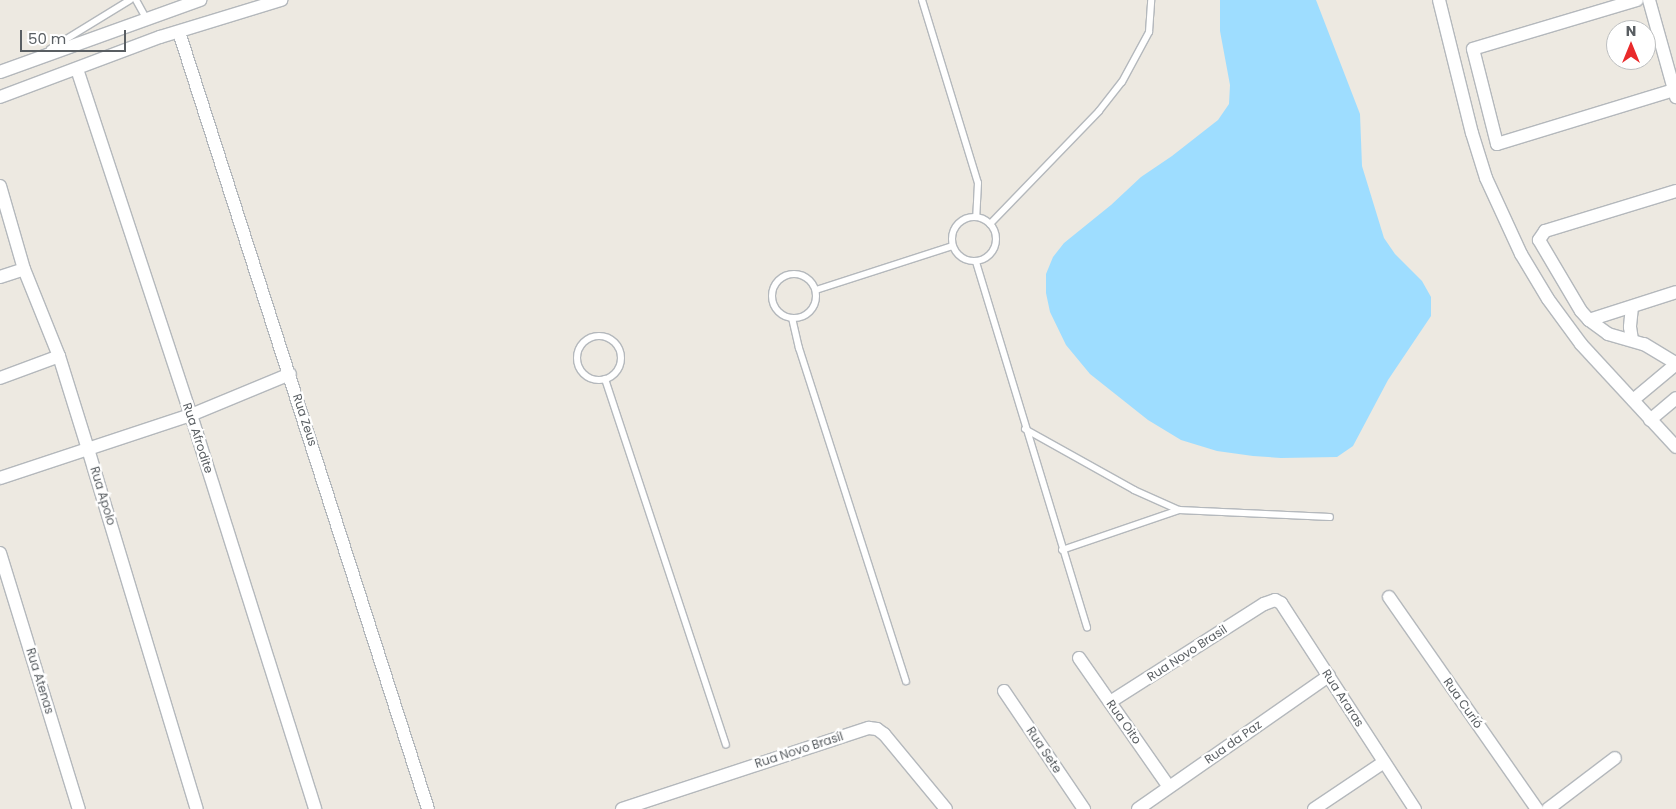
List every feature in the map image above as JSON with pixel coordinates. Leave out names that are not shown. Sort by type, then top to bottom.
[{"type":"street","points":[[0,72],[200,0]]},
{"type":"street","points":[[0,97],[179,32],[281,0]]},
{"type":"street","points":[[1439,0],[1474,140],[1502,219],[1548,299],[1582,344],[1676,447]]},
{"type":"street","points":[[1637,0],[1474,49],[1497,144],[1675,94],[1649,0]]},
{"type":"street","name":"Rua Zeus","points":[[179,32],[428,809]]},
{"type":"street","name":"Rua Afrodite","points":[[77,68],[191,415],[315,809]]},
{"type":"street","name":"Rua Apolo","points":[[0,186],[24,269],[59,356],[197,809]]},
{"type":"street","points":[[1633,400],[1676,364],[1656,349],[1608,334],[1589,320],[1538,240],[1545,231],[1676,192]]},
{"type":"street","points":[[0,277],[24,269]]},
{"type":"street","points":[[1589,320],[1676,292]]},
{"type":"street","points":[[1632,307],[1630,327],[1632,340]]},
{"type":"street","points":[[0,378],[59,356]]},
{"type":"street","points":[[0,478],[191,415],[290,374]]},
{"type":"street","points":[[1650,420],[1676,398]]},
{"type":"street","name":"Rua Atenas","points":[[0,552],[79,809]]},
{"type":"street","name":"Rua Curió","points":[[1389,598],[1537,809]]},
{"type":"street","name":"Rua Araras","points":[[1264,604],[1275,600],[1281,603],[1415,809]]},
{"type":"street","name":"Rua Novo Brasil","points":[[1110,702],[1264,604]]},
{"type":"street","name":"Rua Oito","points":[[1079,658],[1169,787]]},
{"type":"street","name":"Rua da Paz","points":[[1138,809],[1329,676]]},
{"type":"street","name":"Rua Sete","points":[[1004,691],[1084,809]]},
{"type":"street","name":"Rua Novo Brasíl","points":[[622,809],[869,728],[876,729],[884,734],[946,809]]},
{"type":"street","points":[[1548,809],[1615,758]]},
{"type":"street","points":[[1314,809],[1384,762]]},
{"type":"lane","points":[[29,62],[130,0]]},
{"type":"lane","points":[[136,0],[146,18]]},
{"type":"lane","points":[[922,0],[978,183],[976,217]]},
{"type":"lane","points":[[990,224],[1086,124],[1122,82],[1149,32],[1151,0]]},
{"type":"lane","points":[[976,217],[990,224],[996,237],[996,244],[989,256],[976,262],[961,258],[952,246],[952,237],[959,222],[976,217]]},
{"type":"lane","points":[[816,290],[952,246]]},
{"type":"lane","points":[[976,262],[1062,550],[1088,627]]},
{"type":"lane","points":[[796,274],[809,279],[816,290],[815,304],[806,315],[792,318],[780,313],[773,302],[773,288],[783,277],[796,274]]},
{"type":"lane","points":[[792,318],[799,348],[906,681]]},
{"type":"lane","points":[[593,337],[607,337],[618,346],[621,352],[620,366],[617,372],[606,379],[598,380],[585,376],[578,364],[578,350],[582,344],[593,337]]},
{"type":"lane","points":[[606,379],[726,745]]},
{"type":"lane","points":[[1025,429],[1134,490],[1179,510],[1330,517]]},
{"type":"lane","points":[[1062,550],[1179,510]]},
{"type":"water","points":[[1220,0],[1316,0],[1360,114],[1362,166],[1384,238],[1395,254],[1422,281],[1431,297],[1431,316],[1388,380],[1353,446],[1337,457],[1281,458],[1253,456],[1217,451],[1181,440],[1148,420],[1090,374],[1066,345],[1050,312],[1046,293],[1046,274],[1053,257],[1064,243],[1111,205],[1141,177],[1172,156],[1218,120],[1229,104],[1230,85],[1220,31]]}]
